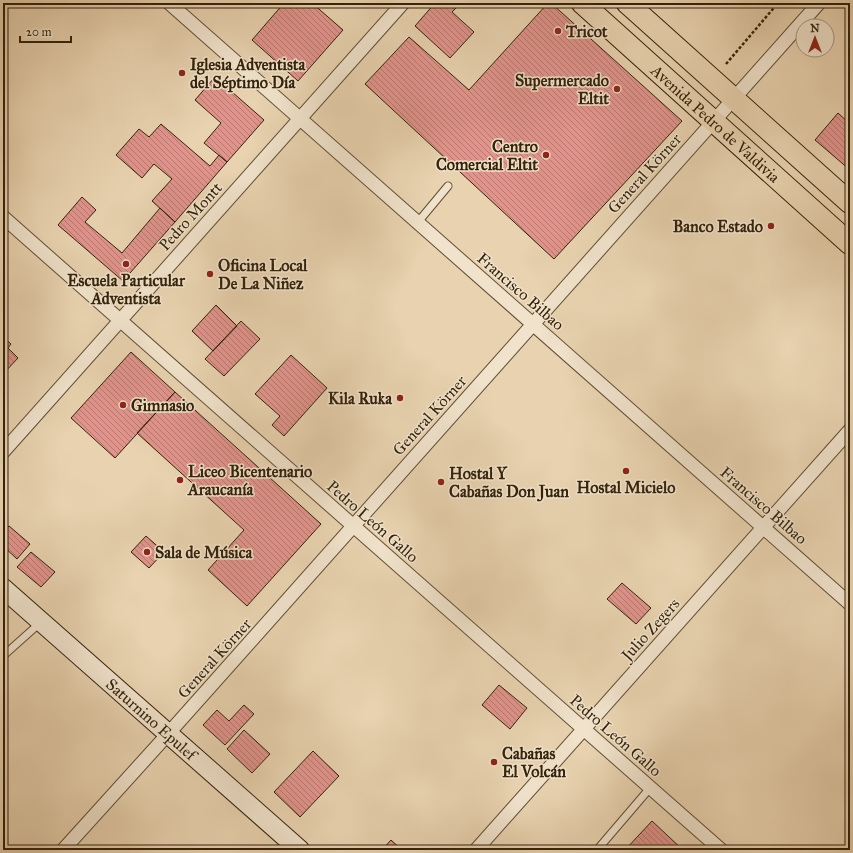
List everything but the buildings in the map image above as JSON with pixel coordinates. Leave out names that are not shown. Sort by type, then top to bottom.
[{"type":"main road","name":"Avenida Pedro de Valdivia","points":[[582,3],[850,244]]},
{"type":"main road","name":"Avenida Pedro de Valdivia","points":[[626,3],[850,203]]},
{"type":"main road","name":"Saturnino Epulef","points":[[3,588],[300,850]]},
{"type":"street","name":"Francisco Bilbao","points":[[170,3],[850,604]]},
{"type":"street","name":"Pedro Montt","points":[[3,452],[403,3]]},
{"type":"street","name":"General Körner","points":[[63,850],[819,3]]},
{"type":"street","name":"Pedro León Gallo","points":[[3,216],[721,850]]},
{"type":"street","name":"Julio Zegers","points":[[476,850],[850,430]]},
{"type":"lane","points":[[418,222],[448,186]]},
{"type":"lane","points":[[3,656],[41,622]]},
{"type":"lane","points":[[597,850],[650,788]]},
{"type":"path","points":[[726,64],[778,3]]},
{"type":"place","name":"Tricot","points":[[558,31]]},
{"type":"place","name":"Iglesia Adventista del Séptimo Día","points":[[182,73]]},
{"type":"place","name":"Supermercado Eltit","points":[[617,89]]},
{"type":"place","name":"Centro Comercial Eltit","points":[[546,155]]},
{"type":"place","name":"Banco Estado","points":[[771,226]]},
{"type":"place","name":"Escuela Particular Adventista","points":[[126,264]]},
{"type":"place","name":"Oficina Local De La Niñez","points":[[210,274]]},
{"type":"place","name":"Kila Ruka","points":[[400,398]]},
{"type":"place","name":"Gimnasio","points":[[123,405]]},
{"type":"place","name":"Hostal Micielo","points":[[626,471]]},
{"type":"place","name":"Liceo Bicentenario Araucanía","points":[[180,480]]},
{"type":"place","name":"Hostal Y Cabañas Don Juan","points":[[441,482]]},
{"type":"place","name":"Sala de Música","points":[[147,552]]},
{"type":"place","name":"Cabañas El Volcán","points":[[494,762]]}]
